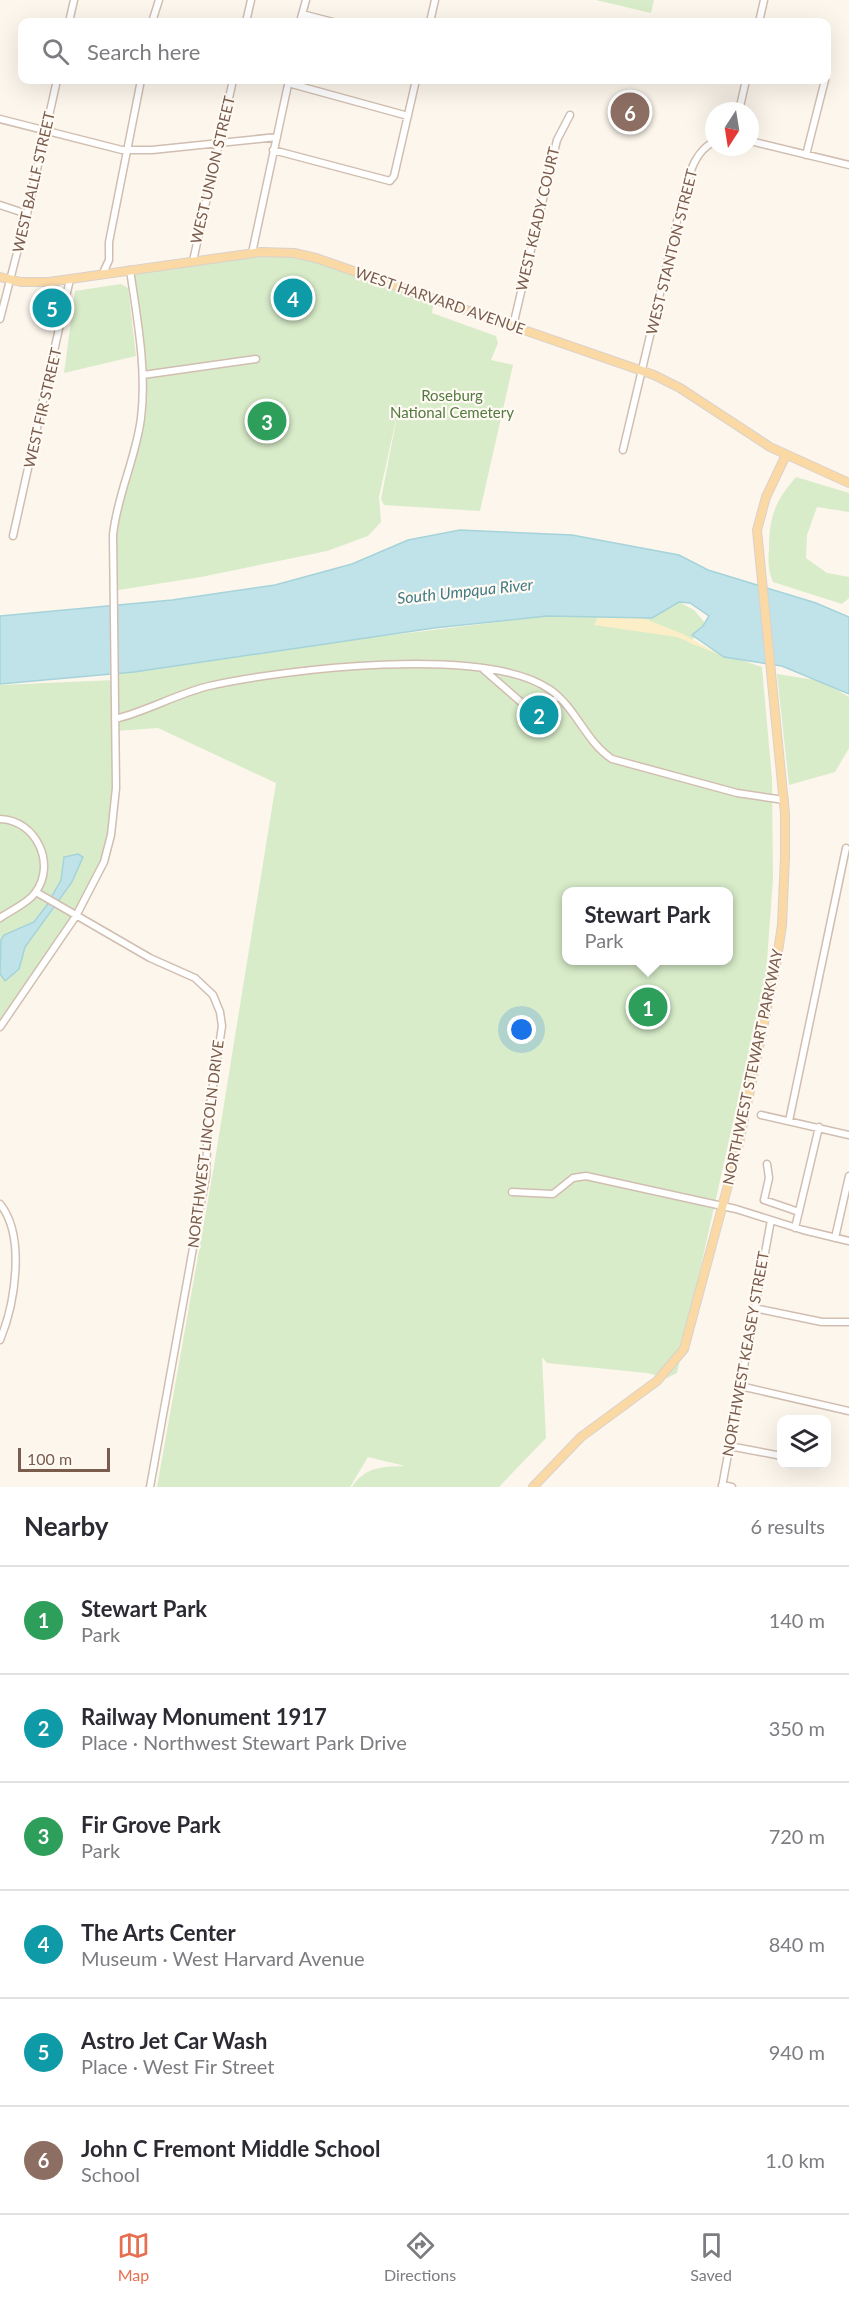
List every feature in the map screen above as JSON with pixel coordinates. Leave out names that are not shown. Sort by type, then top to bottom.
[{"type":"main road","name":"WEST HARVARD AVENUE","points":[[0,277],[39,282],[252,253],[284,252],[316,258],[642,370],[680,388],[738,428],[786,455],[849,483]]},
{"type":"main road","name":"NORTHWEST STEWART PARKWAY","points":[[533,1487],[581,1437],[657,1381],[677,1360],[687,1340],[723,1206],[769,1008],[779,946],[785,857],[784,800],[757,539],[762,509],[786,455]]},
{"type":"street","points":[[70,18],[74,0]]},
{"type":"street","points":[[153,18],[159,0]]},
{"type":"street","points":[[247,18],[251,0]]},
{"type":"street","points":[[301,18],[306,0]]},
{"type":"street","points":[[431,18],[435,0]]},
{"type":"street","points":[[760,18],[764,0]]},
{"type":"street","points":[[302,14],[318,18]]},
{"type":"street","name":"WEST BALLF STREET","points":[[0,319],[27,214],[56,84]]},
{"type":"street","points":[[103,273],[109,260],[109,242],[140,84]]},
{"type":"street","name":"WEST UNION STREET","points":[[193,261],[232,84]]},
{"type":"street","points":[[252,253],[288,84]]},
{"type":"street","points":[[299,84],[408,116]]},
{"type":"street","points":[[273,150],[390,181],[394,176],[415,84]]},
{"type":"street","points":[[741,102],[745,84]]},
{"type":"street","points":[[806,155],[824,84]]},
{"type":"street","name":"WEST KEADY COURT","points":[[513,326],[557,140],[570,115]]},
{"type":"street","points":[[0,119],[128,151],[277,137]]},
{"type":"street","points":[[759,143],[849,165]]},
{"type":"street","name":"WEST STANTON STREET","points":[[623,450],[683,196],[694,162],[705,149]]},
{"type":"street","points":[[0,205],[27,214]]},
{"type":"street","points":[[0,1027],[76,916],[104,862],[111,835],[116,788],[112,591],[116,508],[141,421],[143,375],[130,270]]},
{"type":"street","name":"WEST FIR STREET","points":[[13,536],[70,279]]},
{"type":"street","points":[[143,375],[256,359]]},
{"type":"street","points":[[115,719],[207,687],[263,676],[398,665],[480,666],[542,685],[558,696],[594,744],[612,759],[737,793],[784,800]]},
{"type":"street","points":[[480,666],[522,703],[547,707],[558,696]]},
{"type":"street","points":[[0,819],[18,824],[38,843],[44,867],[36,892],[0,918]]},
{"type":"street","points":[[789,1121],[846,848]]},
{"type":"street","name":"NORTHWEST LINCOLN DRIVE","points":[[36,892],[150,958],[195,978],[213,995],[221,1018],[208,1118],[206,1176],[150,1487]]},
{"type":"street","points":[[761,1115],[849,1135]]},
{"type":"street","points":[[795,1228],[819,1127]]},
{"type":"street","points":[[767,1164],[769,1178],[763,1203],[799,1212]]},
{"type":"street","points":[[512,1192],[553,1194],[573,1178],[585,1176],[723,1206],[795,1228],[849,1241]]},
{"type":"street","points":[[835,1238],[849,1176]]},
{"type":"street","points":[[0,1203],[10,1222],[15,1266],[13,1296],[0,1340]]},
{"type":"street","name":"NORTHWEST KEASEY STREET","points":[[722,1486],[771,1220]]},
{"type":"street","points":[[754,1308],[822,1322],[848,1322]]},
{"type":"street","points":[[740,1386],[849,1411]]},
{"type":"street","points":[[729,1446],[777,1455]]},
{"type":"street","points":[[722,1486],[732,1487]]},
{"type":"green space","points":[[596,0],[654,0],[651,13]]},
{"type":"green space","name":"Roseburg National Cemetery","points":[[294,253],[434,298],[432,313],[496,336],[498,343],[491,360],[513,365],[480,511],[384,505],[381,499],[400,401],[379,497],[381,522],[368,536],[327,551],[201,577],[112,591],[116,508],[142,409],[143,391],[130,270],[223,257]]},
{"type":"green space","points":[[121,284],[128,288],[136,356],[64,373],[75,291]]},
{"type":"green space","points":[[796,477],[849,493],[849,512],[817,507],[807,535],[806,558],[827,573],[849,577],[849,598],[842,604],[773,582],[771,578],[768,558],[772,518],[778,502]]},
{"type":"green space","points":[[679,602],[694,610],[705,623],[690,643],[762,667],[772,779],[773,878],[766,975],[677,1373],[667,1378],[647,1373],[547,1363],[542,1357],[546,1438],[499,1487],[352,1487],[369,1471],[405,1466],[368,1457],[350,1487],[157,1487],[214,1166],[276,783],[158,728],[116,731],[116,788],[104,862],[85,900],[0,1027],[0,685],[114,680],[113,643],[368,638],[547,616],[652,618]]},
{"type":"green space","points":[[777,674],[822,681],[849,697],[849,748],[835,772],[789,785]]},
{"type":"sand","points":[[598,617],[643,618],[683,634],[722,656],[677,637],[594,625]]},
{"type":"water","name":"South Umpqua River","points":[[460,530],[572,535],[679,555],[708,570],[816,603],[849,617],[849,694],[782,666],[724,657],[692,635],[703,626],[709,616],[690,603],[679,602],[652,618],[547,616],[434,628],[134,672],[0,684],[0,616],[172,600],[275,585],[352,564],[408,540]]},
{"type":"water","points":[[78,854],[83,857],[72,882],[25,947],[19,969],[5,981],[0,974],[1,940],[4,935],[34,922],[61,880],[64,857]]},
{"type":"place","name":"John C Fremont Middle School","points":[[630,112]]},
{"type":"place","name":"The Arts Center","points":[[293,298]]},
{"type":"place","name":"Astro Jet Car Wash","points":[[52,308]]},
{"type":"place","name":"Fir Grove Park","points":[[267,421]]},
{"type":"place","name":"Railway Monument 1917","points":[[539,715]]},
{"type":"place","name":"Stewart Park","points":[[648,1007]]}]
